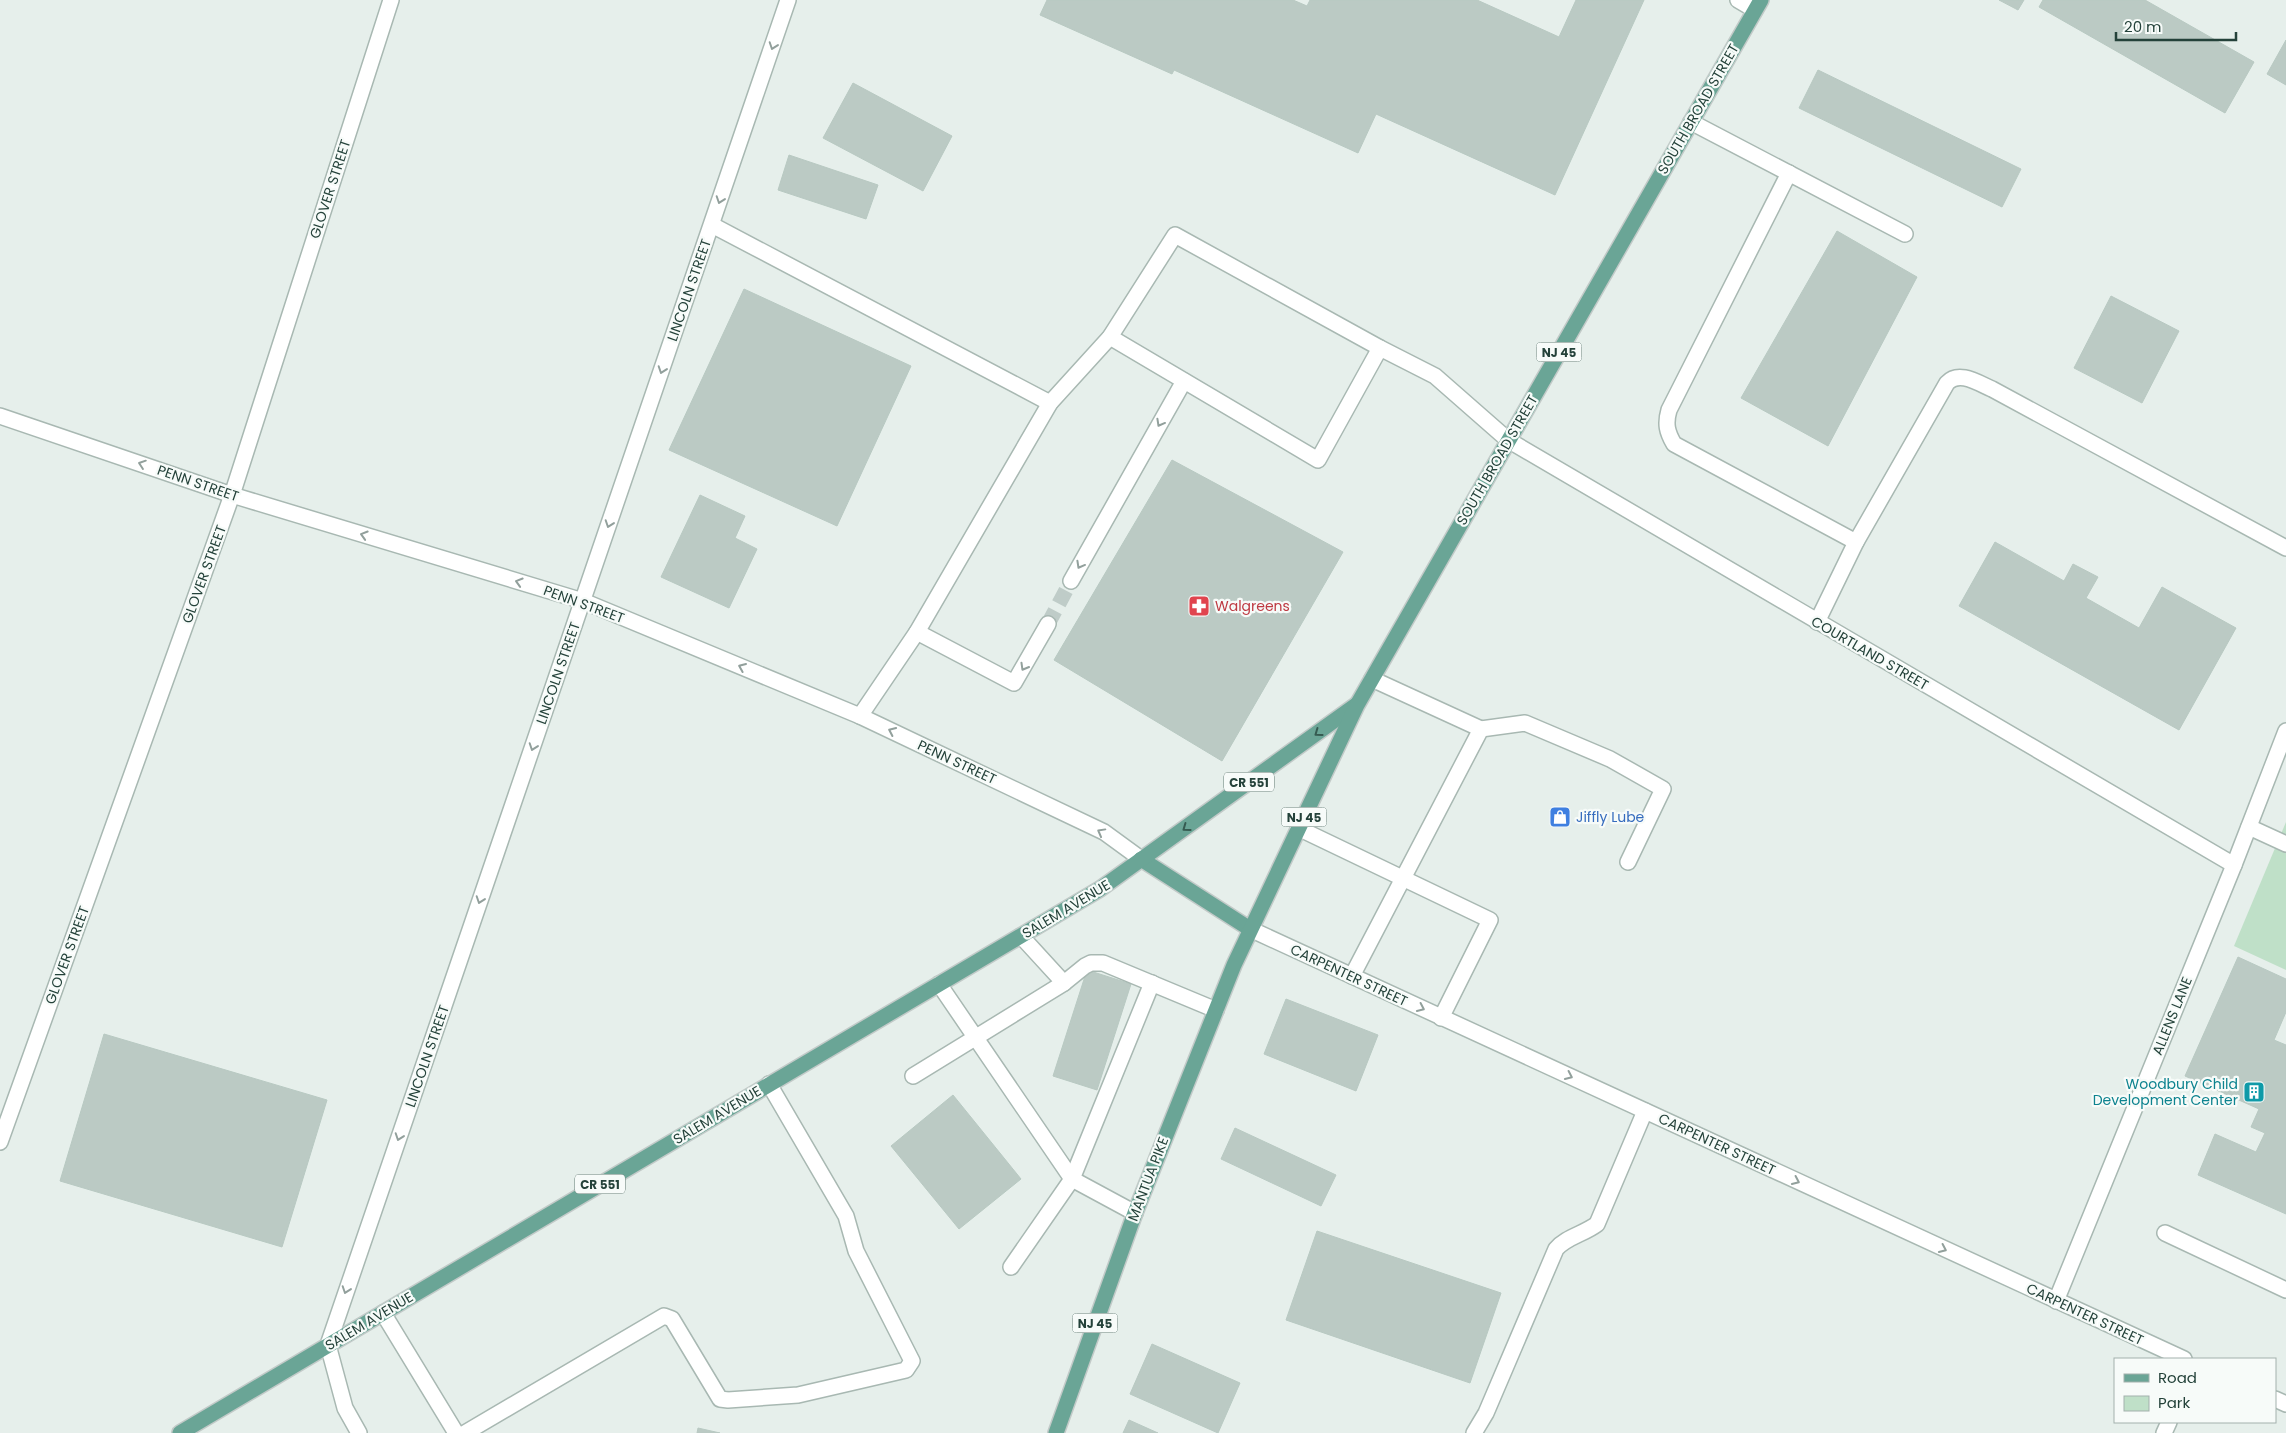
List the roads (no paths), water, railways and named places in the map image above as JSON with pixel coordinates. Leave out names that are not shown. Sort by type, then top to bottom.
[{"type":"main road","name":"SOUTH BROAD STREET","points":[[1250,929],[1372,678],[1758,5]]},
{"type":"main road","name":"CR 551","points":[[1141,859],[1358,704]]},
{"type":"main road","name":"SALEM AVENUE","points":[[180,1433],[1100,890],[1141,859]]},
{"type":"main road","points":[[1141,859],[1250,929]]},
{"type":"main road","name":"MANTUA PIKE","points":[[1056,1433],[1135,1213],[1250,929]]},
{"type":"street","name":"GLOVER STREET","points":[[0,1142],[232,495],[391,0]]},
{"type":"street","name":"LINCOLN STREET","points":[[328,1345],[788,0]]},
{"type":"street","points":[[1738,0],[1758,5]]},
{"type":"street","points":[[1691,122],[1905,234]]},
{"type":"street","points":[[1789,173],[1669,410],[1666,421],[1668,434],[1674,444],[1856,542]]},
{"type":"street","points":[[712,225],[1050,404]]},
{"type":"street","name":"COURTLAND STREET","points":[[1110,337],[1175,235],[1380,348],[1435,376],[1508,440],[2234,865]]},
{"type":"street","points":[[860,716],[917,632],[1050,404],[1110,337],[1318,460],[1380,348]]},
{"type":"street","points":[[1816,622],[1856,542],[1947,384],[1958,377],[1967,378],[1992,390],[2286,548]]},
{"type":"street","points":[[1071,581],[1184,381]]},
{"type":"street","name":"PENN STREET","points":[[0,416],[232,495],[583,601],[860,716],[1104,832],[1141,859]]},
{"type":"street","points":[[917,632],[1014,683],[1048,624]]},
{"type":"street","points":[[1372,678],[1482,729],[1525,723],[1610,759],[1663,789],[1628,862]]},
{"type":"street","points":[[1352,976],[1482,729]]},
{"type":"street","name":"ALLENS LANE","points":[[2056,1301],[2234,865],[2286,731]]},
{"type":"street","points":[[2249,827],[2286,844]]},
{"type":"street","points":[[1298,828],[1490,920],[1441,1018]]},
{"type":"street","name":"CARPENTER STREET","points":[[1250,929],[2182,1358]]},
{"type":"street","points":[[1021,936],[1064,983]]},
{"type":"street","points":[[913,1076],[1064,983],[1091,963],[1103,963],[1216,1010]]},
{"type":"street","points":[[1011,1267],[1072,1178],[1152,983]]},
{"type":"street","points":[[939,984],[974,1038],[1072,1178],[1135,1213]]},
{"type":"street","points":[[465,1433],[664,1316],[672,1319],[720,1399],[798,1395],[910,1368],[912,1361],[856,1251],[846,1216],[769,1084]]},
{"type":"street","points":[[1474,1433],[1486,1414],[1556,1249],[1561,1243],[1580,1235],[1597,1224],[1645,1111]]},
{"type":"street","points":[[2166,1233],[2286,1290]]},
{"type":"street","points":[[383,1313],[456,1433]]},
{"type":"street","points":[[328,1345],[345,1408],[359,1433]]},
{"type":"tunnel","points":[[1048,624],[1071,581]]},
{"type":"place","name":"Walgreens","points":[[1199,606]]},
{"type":"place","name":"Jiffly Lube","points":[[1560,817]]},
{"type":"place","name":"Woodbury Child Development Center","points":[[2254,1092]]}]
